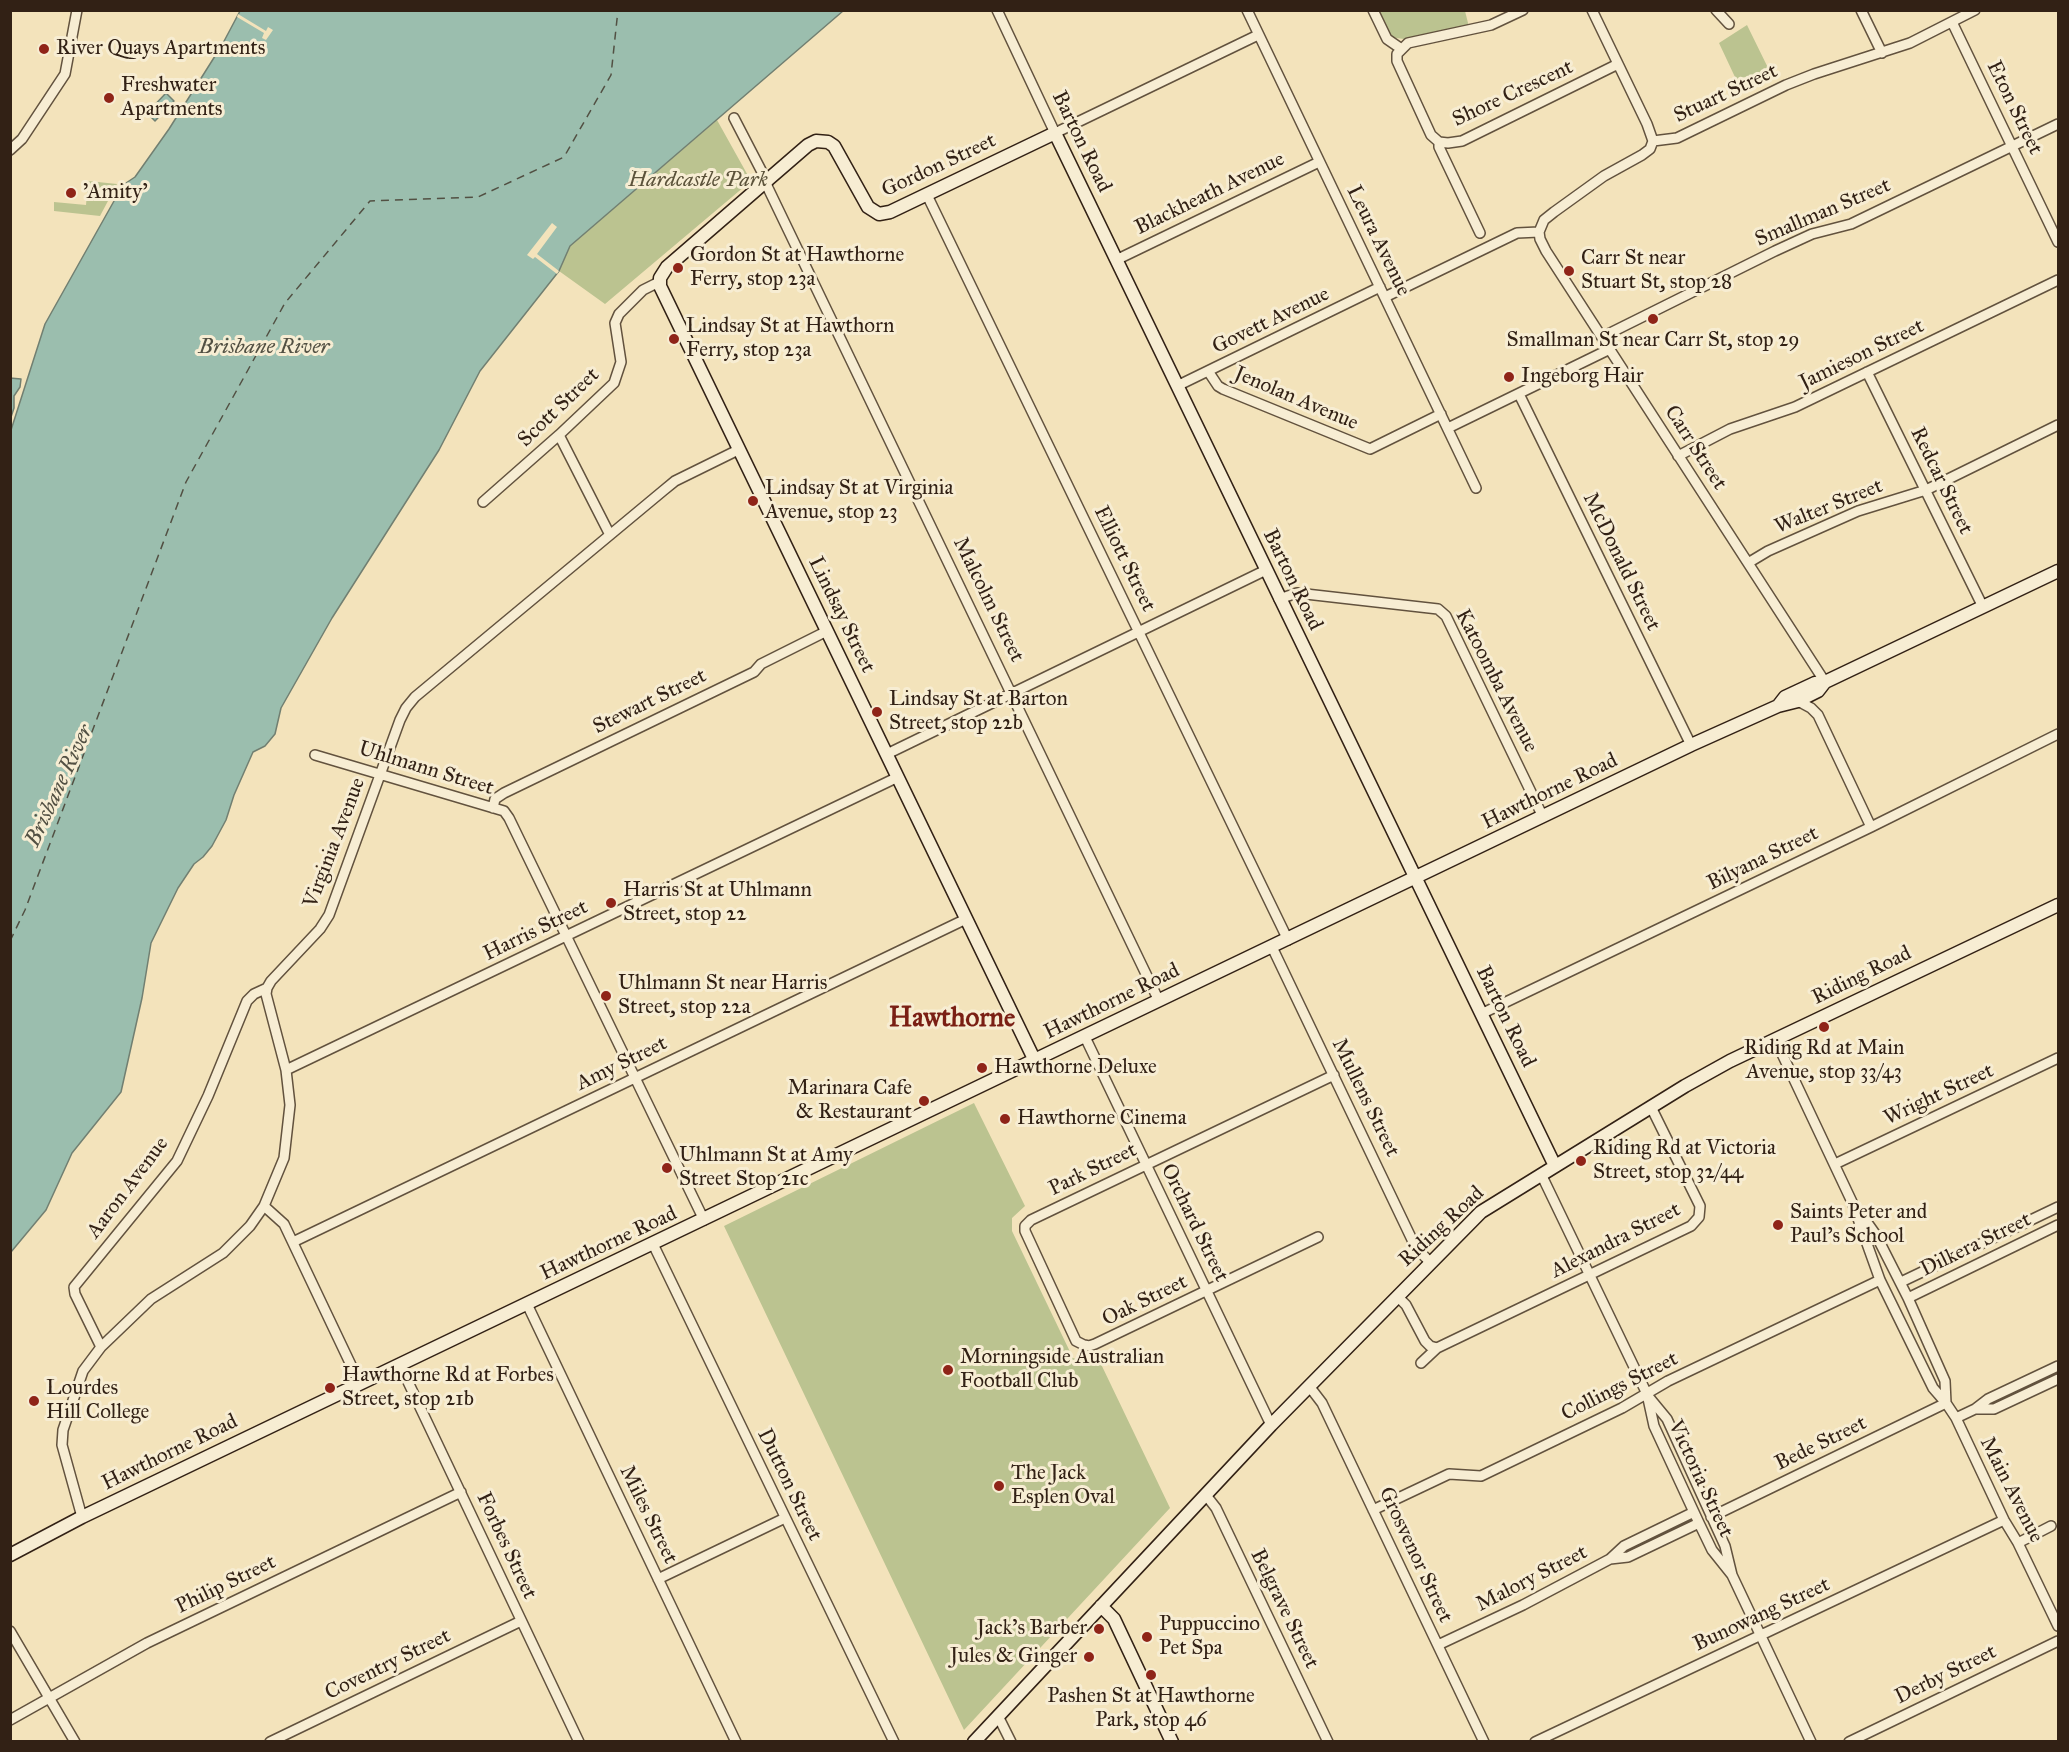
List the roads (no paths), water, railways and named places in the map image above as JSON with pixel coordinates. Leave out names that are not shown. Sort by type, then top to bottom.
[{"type":"street","points":[[10,150],[22,139],[65,74],[77,10]]},
{"type":"street","name":"Barton Road","points":[[997,10],[1279,599],[1555,1166]]},
{"type":"street","name":"Leura Avenue","points":[[1247,10],[1476,488]]},
{"type":"street","points":[[1373,10],[1387,39],[1400,48],[1408,43],[1491,25],[1511,13],[1523,10]]},
{"type":"street","points":[[1592,10],[1653,141]]},
{"type":"street","points":[[1716,10],[1729,24]]},
{"type":"street","points":[[1862,10],[1882,53]]},
{"type":"street","name":"Stuart Street","points":[[1539,232],[1544,220],[1554,212],[1604,176],[1642,155],[1650,149],[1653,141],[1677,138],[1786,85],[1910,42],[1975,10]]},
{"type":"street","name":"Eton Street","points":[[1952,22],[2058,242]]},
{"type":"street","name":"Gordon Street","points":[[615,323],[619,314],[644,290],[659,282],[667,267],[808,145],[816,141],[831,143],[837,149],[864,202],[874,212],[879,214],[890,212],[1258,35]]},
{"type":"street","name":"Shore Crescent","points":[[1400,48],[1396,62],[1431,135],[1439,142],[1448,143],[1462,141],[1618,64]]},
{"type":"street","name":"Malcolm Street","points":[[734,118],[1013,693],[1159,1001]]},
{"type":"street","name":"Smallman Street","points":[[1602,337],[1775,250],[1812,234],[1851,224],[2058,124]]},
{"type":"street","points":[[1439,142],[1439,147],[1480,233]]},
{"type":"street","name":"Blackheath Avenue","points":[[1116,260],[1319,162]]},
{"type":"street","name":"Elliott Street","points":[[927,195],[1288,940]]},
{"type":"street","points":[[1385,297],[1517,233],[1539,232]]},
{"type":"street","name":"Carr Street","points":[[1539,232],[1542,245],[1826,682]]},
{"type":"street","name":"Jamieson Street","points":[[1678,456],[1730,429],[1795,407],[2058,280]]},
{"type":"street","name":"Lindsay Street","points":[[659,282],[738,450],[1035,1061]]},
{"type":"street","name":"Govett Avenue","points":[[1177,386],[1380,287]]},
{"type":"street","name":"Scott Street","points":[[483,502],[560,435],[614,383],[621,362],[615,323]]},
{"type":"street","points":[[1448,428],[1610,349]]},
{"type":"street","name":"Jenolan Avenue","points":[[1208,371],[1218,386],[1223,389],[1370,449],[1441,414]]},
{"type":"street","name":"Redcar Street","points":[[1868,372],[1983,607]]},
{"type":"street","name":"McDonald Street","points":[[1519,394],[1691,746]]},
{"type":"street","name":"Walter Street","points":[[1748,563],[1768,551],[1858,511],[1926,490],[2058,426]]},
{"type":"street","points":[[560,435],[610,535]]},
{"type":"street","name":"Virginia Avenue","points":[[267,988],[320,929],[329,915],[400,720],[415,697],[675,481],[738,450]]},
{"type":"street","points":[[887,754],[1266,570]]},
{"type":"street","name":"Hawthorne Road","points":[[1778,706],[1785,697],[1815,683],[1826,682],[2058,571]]},
{"type":"street","name":"Katoomba Avenue","points":[[1279,599],[1298,593],[1438,609],[1446,616],[1543,817]]},
{"type":"street","name":"Stewart Street","points":[[493,808],[495,799],[504,793],[754,672],[761,664],[827,631]]},
{"type":"street","name":"Hawthorne Road","points":[[10,1556],[82,1517],[1691,746],[1778,706],[1798,701],[1818,691],[1826,682]]},
{"type":"street","points":[[1798,701],[1815,712],[1871,827]]},
{"type":"street","name":"Bilyana Street","points":[[1481,1014],[1871,827],[2058,734]]},
{"type":"street","name":"Uhlmann Street","points":[[315,755],[504,811],[704,1220]]},
{"type":"street","name":"Harris Street","points":[[286,1070],[898,777]]},
{"type":"street","name":"Riding Road","points":[[974,1742],[1205,1494],[1480,1212],[1730,1061],[2058,905]]},
{"type":"street","name":"Amy Street","points":[[293,1242],[966,919]]},
{"type":"street","name":"Mullens Street","points":[[1272,947],[1416,1248],[1430,1262]]},
{"type":"street","points":[[82,1517],[62,1445],[63,1430],[83,1371],[101,1347],[150,1299],[223,1254],[250,1226],[264,1206],[284,1158],[290,1105],[286,1070],[266,994],[267,988]]},
{"type":"street","name":"Aaron Avenue","points":[[101,1347],[75,1294],[74,1287],[177,1161],[208,1096],[247,1001],[254,994],[267,988]]},
{"type":"street","name":"Orchard Street","points":[[1084,1037],[1271,1425]]},
{"type":"street","name":"Main Avenue","points":[[1775,1039],[1852,1202],[1880,1280],[1933,1388],[1956,1418],[2004,1520],[2018,1543],[2058,1626]]},
{"type":"street","name":"Wright Street","points":[[1835,1164],[2058,1058]]},
{"type":"street","name":"Park Street","points":[[1084,1345],[1076,1341],[1025,1231],[1025,1226],[1031,1220],[1145,1164],[1334,1075]]},
{"type":"street","name":"Alexandra Street","points":[[1421,1363],[1437,1348],[1691,1226],[1699,1217],[1700,1206],[1651,1107]]},
{"type":"street","name":"Victoria Street","points":[[1540,1174],[1647,1394],[1666,1419],[1725,1546],[1732,1575],[1811,1742]]},
{"type":"street","name":"Main Avenue","points":[[1852,1202],[1876,1235],[1901,1282],[1945,1381],[1946,1403]]},
{"type":"street","points":[[264,1206],[284,1224],[360,1384]]},
{"type":"street","name":"Dilkera Street","points":[[1901,1282],[2058,1207]]},
{"type":"street","name":"Dilkera Street","points":[[1908,1298],[2058,1225]]},
{"type":"street","name":"Oak Street","points":[[1084,1345],[1095,1344],[1318,1237]]},
{"type":"street","name":"Dutton Street","points":[[653,1244],[894,1742]]},
{"type":"street","name":"Collings Street","points":[[1373,1510],[1449,1474],[1481,1476],[1647,1394],[1668,1381],[1880,1280]]},
{"type":"street","points":[[1397,1296],[1406,1305],[1425,1341],[1437,1348]]},
{"type":"street","name":"Miles Street","points":[[527,1304],[736,1742]]},
{"type":"street","name":"Forbes Street","points":[[400,1365],[579,1742]]},
{"type":"street","points":[[1956,1418],[1975,1409],[1988,1399],[2058,1366]]},
{"type":"street","points":[[1975,1409],[1994,1409],[2058,1379]]},
{"type":"street","name":"Grosvenor Street","points":[[1309,1386],[1322,1404],[1484,1742]]},
{"type":"street","name":"Victoria Street","points":[[1647,1394],[1654,1426],[1699,1523],[1712,1550],[1732,1575]]},
{"type":"street","name":"Bede Street","points":[[1711,1517],[1946,1403]]},
{"type":"street","name":"Philip Street","points":[[10,1720],[147,1643],[461,1492]]},
{"type":"street","name":"Belgrave Street","points":[[1205,1494],[1216,1508],[1328,1742]]},
{"type":"street","name":"Malory Street","points":[[1438,1645],[1523,1605],[1610,1559],[1624,1546],[1694,1512]]},
{"type":"street","points":[[658,1579],[785,1518]]},
{"type":"street","name":"Bunowang Street","points":[[1535,1742],[2004,1520]]},
{"type":"street","name":"Malory Street","points":[[1610,1559],[1628,1557],[1699,1523]]},
{"type":"street","points":[[2018,1543],[2050,1526]]},
{"type":"street","points":[[1101,1606],[1113,1619],[1172,1742]]},
{"type":"street","name":"Coventry Street","points":[[270,1742],[521,1621]]},
{"type":"street","points":[[10,1631],[75,1742]]},
{"type":"street","name":"Derby Street","points":[[1849,1742],[2058,1641]]},
{"type":"street","points":[[998,1716],[1011,1742]]},
{"type":"water","name":"Brisbane River","points":[[240,11],[843,11],[570,246],[559,271],[480,371],[439,450],[332,618],[281,708],[275,734],[265,746],[253,752],[226,820],[212,846],[194,864],[178,888],[151,943],[142,998],[121,1092],[72,1153],[46,1210],[11,1252],[11,430],[45,324],[123,185],[135,177],[169,129],[222,45]]},
{"type":"water","points":[[166,93],[174,101],[155,121],[147,113]]},
{"type":"water","points":[[10,378],[21,379],[20,387],[14,396],[11,417]]},
{"type":"place","name":"River Quays Apartments","points":[[44,49]]},
{"type":"place","name":"Freshwater Apartments","points":[[109,98]]},
{"type":"place","name":"'Amity'","points":[[71,193]]},
{"type":"place","name":"Gordon St at Hawthorne Ferry, stop 23a","points":[[678,268]]},
{"type":"place","name":"Carr St near Stuart St, stop 28","points":[[1569,271]]},
{"type":"place","name":"Smallman St near Carr St, stop 29","points":[[1653,319]]},
{"type":"place","name":"Lindsay St at Hawthorn Ferry, stop 23a","points":[[674,339]]},
{"type":"place","name":"Ingeborg Hair","points":[[1509,377]]},
{"type":"place","name":"Lindsay St at Virginia Avenue, stop 23","points":[[753,501]]},
{"type":"place","name":"Lindsay St at Barton Street, stop 22b","points":[[877,712]]},
{"type":"place","name":"Harris St at Uhlmann Street, stop 22","points":[[611,903]]},
{"type":"place","name":"Uhlmann St near Harris Street, stop 22a","points":[[606,996]]},
{"type":"place","name":"Riding Rd at Main Avenue, stop 33/43","points":[[1824,1027]]},
{"type":"place","name":"Hawthorne Deluxe","points":[[982,1068]]},
{"type":"place","name":"Marinara Cafe & Restaurant","points":[[924,1101]]},
{"type":"place","name":"Hawthorne Cinema","points":[[1005,1119]]},
{"type":"place","name":"Riding Rd at Victoria Street, stop 32/44","points":[[1581,1161]]},
{"type":"place","name":"Uhlmann St at Amy Street Stop 21c","points":[[667,1168]]},
{"type":"place","name":"Saints Peter and Paul's School","points":[[1778,1225]]},
{"type":"place","name":"Morningside Australian Football Club","points":[[948,1370]]},
{"type":"place","name":"Hawthorne Rd at Forbes Street, stop 21b","points":[[330,1388]]},
{"type":"place","name":"Lourdes Hill College","points":[[34,1401]]},
{"type":"place","name":"The Jack Esplen Oval","points":[[999,1486]]},
{"type":"place","name":"Jack's Barber","points":[[1099,1629]]},
{"type":"place","name":"Puppuccino Pet Spa","points":[[1147,1637]]},
{"type":"place","name":"Jules & Ginger","points":[[1089,1657]]},
{"type":"place","name":"Pashen St at Hawthorne Park, stop 46","points":[[1151,1675]]},
{"type":"district","name":"Hawthorne","points":[[952,1019]]},
{"type":"park label","name":"Hardcastle Park","points":[[698,181]]}]
